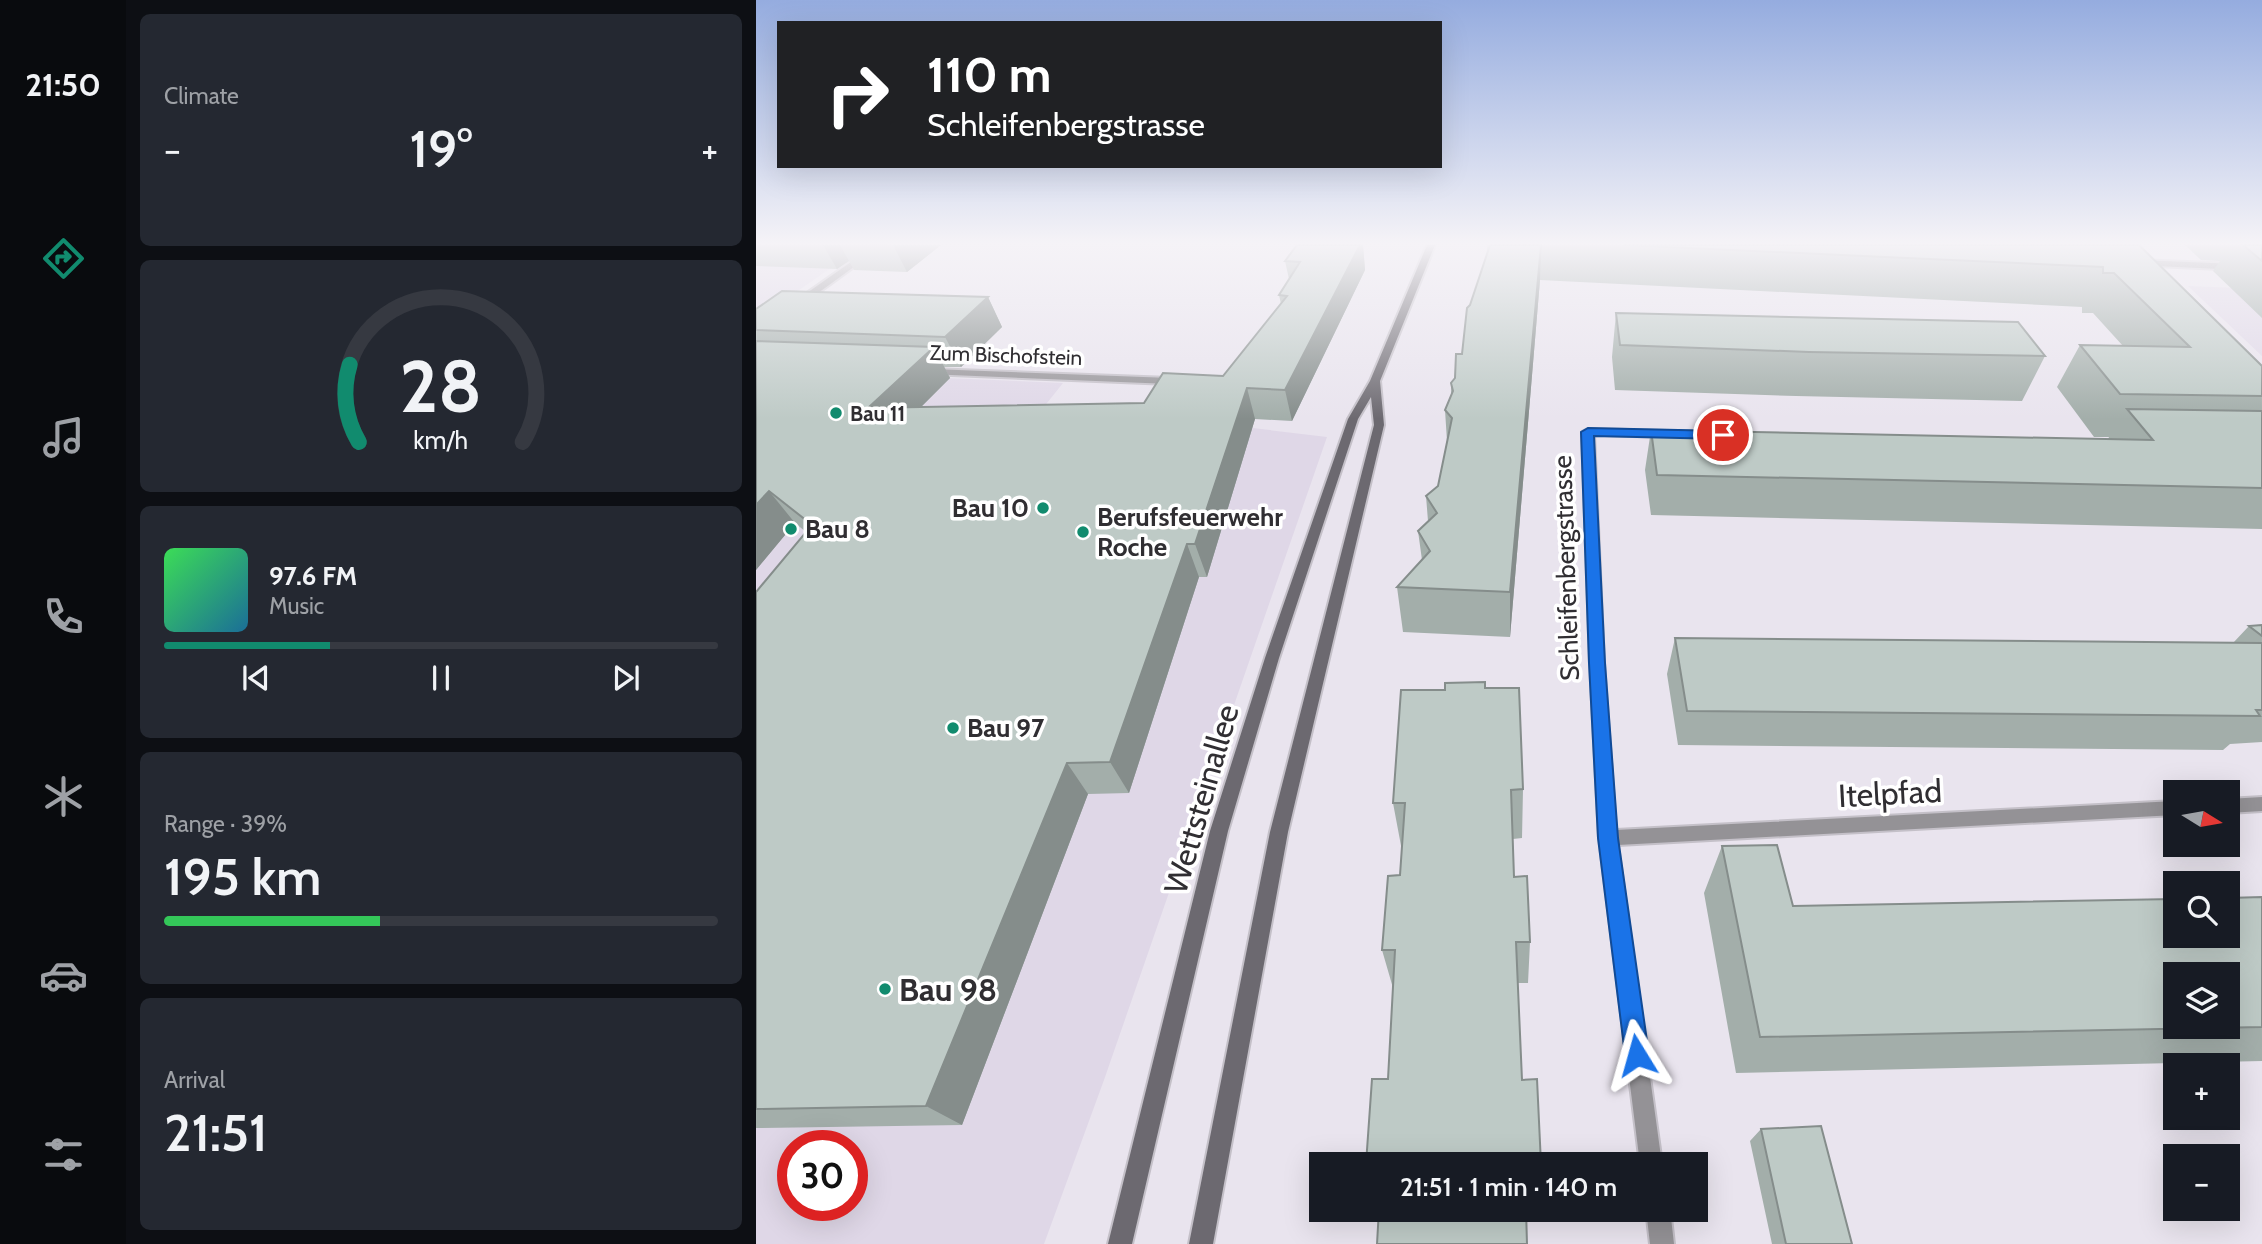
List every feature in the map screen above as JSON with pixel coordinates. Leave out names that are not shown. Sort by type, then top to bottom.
[{"type":"main road","name":"Wettsteinallee","points":[[1120,1244],[1219,831],[1272,658],[1353,419],[1375,381],[1407,303]]},
{"type":"main road","name":"Wettsteinallee","points":[[1200,1244],[1279,832],[1379,425],[1375,381]]},
{"type":"street","points":[[790,309],[798,303]]},
{"type":"street","name":"Zum Bischofstein","points":[[922,371],[1170,381]]},
{"type":"street","name":"Schleifenbergstrasse","points":[[1649,1152],[1608,838],[1597,663],[1588,432],[1684,434]]},
{"type":"street","points":[[2240,805],[2262,804]]},
{"type":"street","name":"Itelpfad","points":[[1608,838],[2163,809]]},
{"type":"street","points":[[1659,1222],[1662,1244]]},
{"type":"shaded area","points":[[756,303],[780,303],[756,320]]},
{"type":"shaded area","points":[[2206,303],[2262,303],[2262,356]]},
{"type":"shaded area","points":[[756,370],[1063,383],[1027,428],[1244,427],[1327,437],[1104,1080],[1044,1244],[756,1244]]},
{"type":"building","points":[[765,303],[981,303],[945,337],[756,330],[756,309]]},
{"type":"building","points":[[1281,303],[1330,303],[1285,390],[1247,388],[1195,544],[1187,544],[1110,762],[1067,763],[926,1106],[756,1109],[756,592],[812,525],[769,491],[756,505],[756,341],[934,347],[868,408],[1144,403],[1163,373],[1223,376]]},
{"type":"building","points":[[1536,303],[1510,592],[1397,587],[1430,551],[1418,531],[1437,513],[1426,496],[1438,486],[1452,418],[1445,410],[1453,391],[1451,383],[1455,378],[1456,354],[1462,354],[1467,308],[1470,305]]},
{"type":"building","points":[[2145,303],[2198,303],[2262,366],[2262,396],[2120,394],[2080,345],[2190,347]]},
{"type":"building","points":[[1616,313],[2018,322],[2045,356],[1809,352],[1620,345]]},
{"type":"building","points":[[2127,409],[2262,411],[2262,488],[1657,475],[1651,430],[2153,440]]},
{"type":"building","points":[[2262,625],[2262,636],[2249,626]]},
{"type":"building","points":[[1675,638],[2262,643],[2262,710],[2256,710],[2260,716],[1687,711]]},
{"type":"building","points":[[1485,682],[1485,688],[1519,688],[1523,789],[1511,790],[1514,877],[1527,876],[1530,942],[1516,942],[1522,1080],[1537,1079],[1540,1152],[1367,1152],[1372,1079],[1388,1079],[1395,950],[1382,950],[1388,876],[1400,875],[1405,803],[1393,803],[1401,690],[1445,690],[1445,683]]},
{"type":"building","points":[[1777,845],[1793,906],[2163,899],[2163,948],[2240,948],[2240,898],[2262,897],[2262,1027],[2240,1027],[2240,962],[2163,962],[2163,1029],[1760,1037],[1722,846]]},
{"type":"building","points":[[1821,1126],[1852,1244],[1786,1244],[1761,1129]]},
{"type":"building","points":[[1378,1222],[1526,1222],[1527,1244],[1377,1244]]},
{"type":"place","name":"Bau 11","points":[[836,413]]},
{"type":"place","name":"Bau 10","points":[[1043,508]]},
{"type":"place","name":"Bau 8","points":[[791,529]]},
{"type":"place","name":"Berufsfeuerwehr Roche","points":[[1083,532]]},
{"type":"place","name":"Bau 97","points":[[953,728]]},
{"type":"place","name":"Bau 98","points":[[885,989]]},
{"type":"route","points":[[1637,1055],[1608,838],[1597,663],[1588,432],[1723,435]]}]
